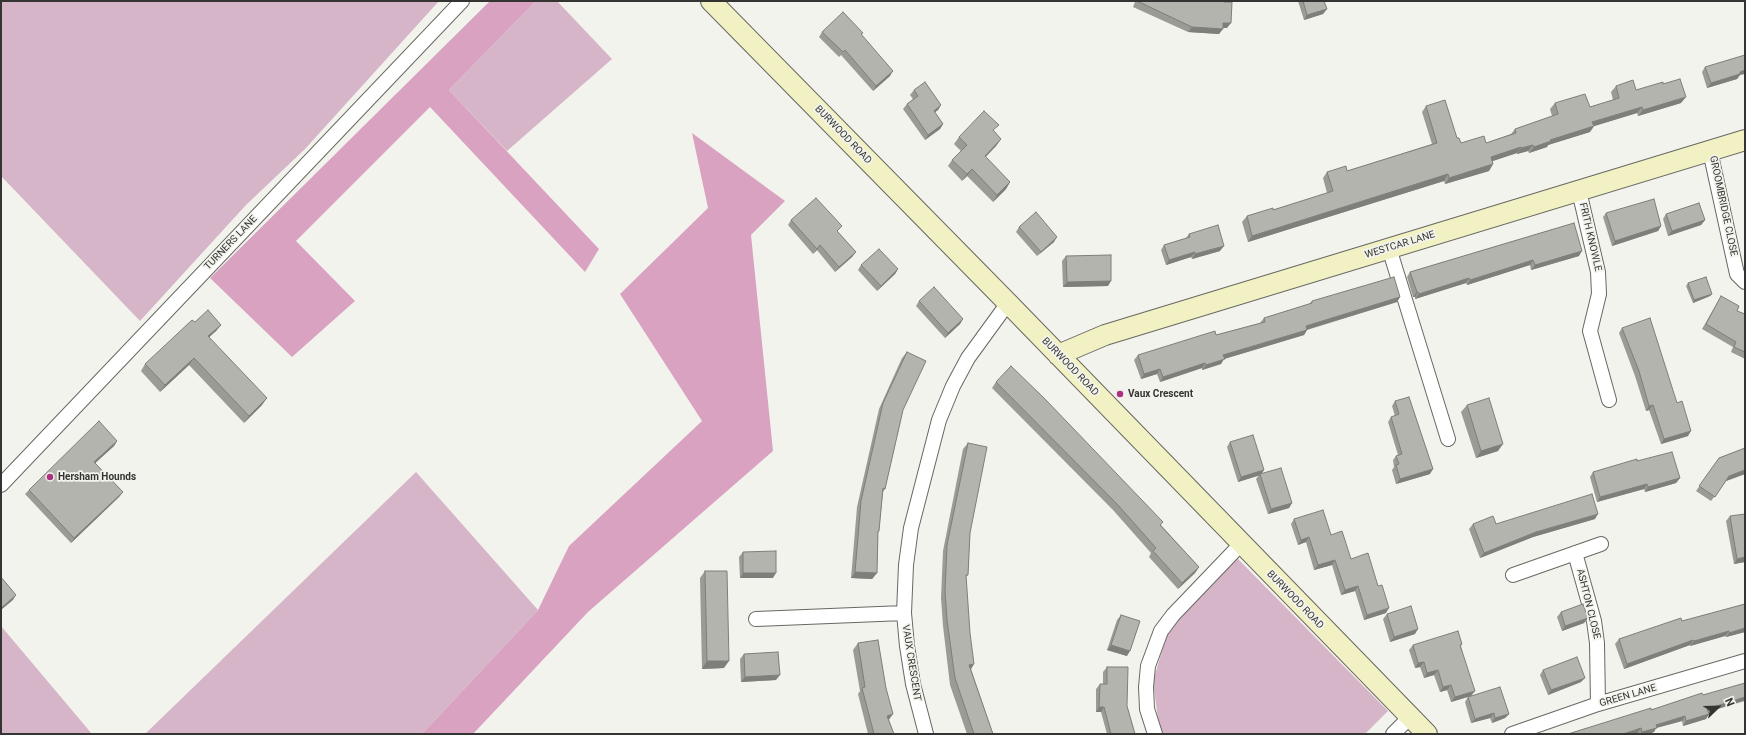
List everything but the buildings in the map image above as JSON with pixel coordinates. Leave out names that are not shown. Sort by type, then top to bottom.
[{"type":"street","name":"TURNERS LANE","points":[[1,484],[462,1]]},
{"type":"street","name":"BURWOOD ROAD","points":[[714,2],[1428,734]]},
{"type":"street","name":"WESTCAR LANE","points":[[1058,355],[1105,335],[1745,140]]},
{"type":"street","name":"GROOMBRIDGE CLOSE","points":[[1710,151],[1737,274],[1745,282]]},
{"type":"street","name":"FRITH KNOWLE","points":[[1579,191],[1598,272],[1599,294],[1590,331],[1609,400]]},
{"type":"street","points":[[1389,248],[1448,438]]},
{"type":"street","name":"VAUX CRESCENT","points":[[926,734],[913,684],[906,646],[904,613],[906,566],[910,528],[939,420],[968,358],[1008,303]]},
{"type":"street","points":[[1156,734],[1147,709],[1146,687],[1148,666],[1161,631],[1173,615],[1241,544]]},
{"type":"street","points":[[1513,575],[1601,544]]},
{"type":"street","name":"ASHTON CLOSE","points":[[1575,553],[1594,621],[1597,643],[1598,704]]},
{"type":"street","points":[[756,619],[904,613]]},
{"type":"street","name":"GREEN LANE","points":[[1512,734],[1598,704],[1745,661]]},
{"type":"street","points":[[1393,734],[1410,717]]},
{"type":"shaded area","points":[[1,1],[439,1],[305,149],[246,205],[140,321],[1,176]]},
{"type":"shaded area","points":[[490,1],[536,1],[449,90],[599,249],[585,272],[430,107],[296,241],[355,301],[292,357],[210,278]]},
{"type":"shaded area","points":[[536,1],[557,1],[612,59],[507,151],[449,90]]},
{"type":"shaded area","points":[[692,133],[785,201],[751,235],[773,451],[588,612],[473,734],[422,734],[538,610],[569,546],[702,421],[620,294],[708,208]]},
{"type":"shaded area","points":[[416,472],[538,610],[422,734],[145,734]]},
{"type":"shaded area","points":[[1237,558],[1388,711],[1365,734],[1163,734],[1159,727],[1153,681],[1168,631]]},
{"type":"shaded area","points":[[1,626],[92,734],[1,734]]},
{"type":"place","name":"Vaux Crescent","points":[[1120,394]]},
{"type":"place","name":"Hersham Hounds","points":[[50,477]]}]
